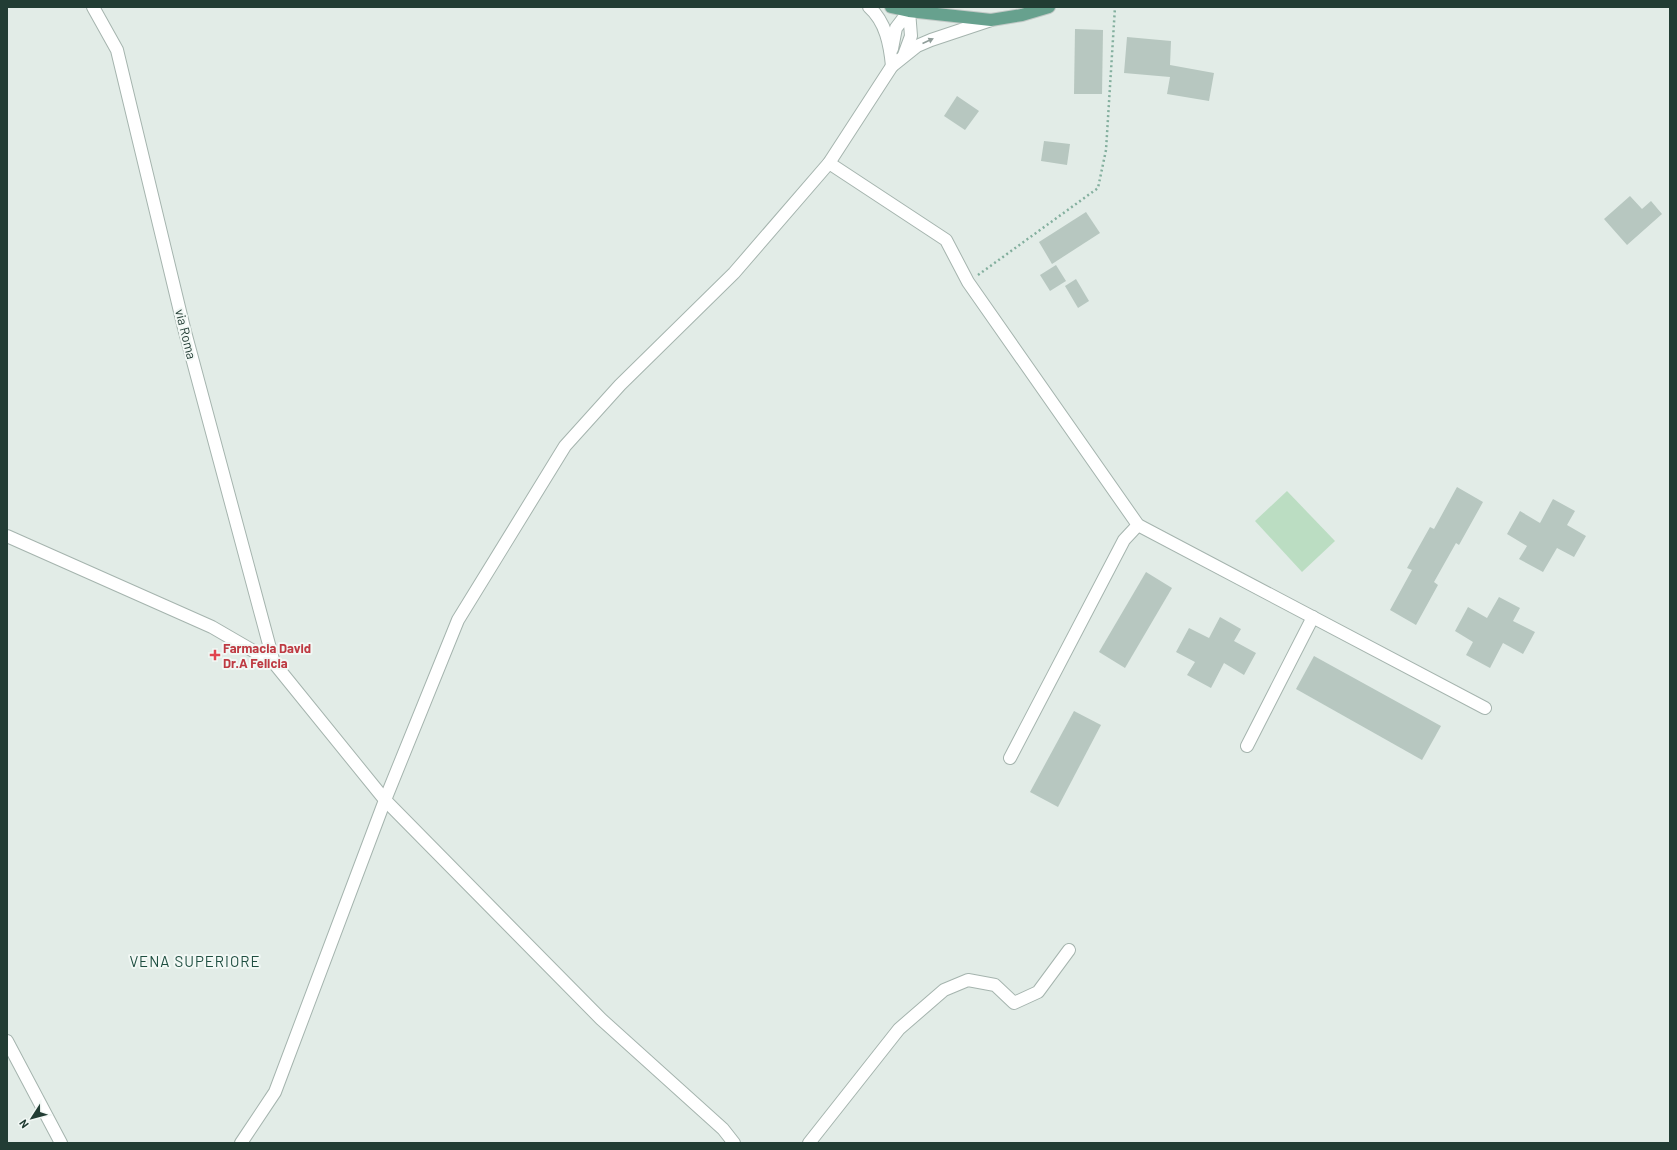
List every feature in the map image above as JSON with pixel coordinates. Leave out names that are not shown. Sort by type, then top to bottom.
[{"type":"main road","points":[[891,7],[909,11],[991,20],[1022,15],[1049,7]]},
{"type":"street","name":"via Roma","points":[[93,7],[117,50],[184,328],[274,663]]},
{"type":"street","points":[[869,7],[874,11],[884,26],[892,60]]},
{"type":"street","points":[[241,1143],[275,1092],[385,800],[458,620],[565,446],[620,385],[734,273],[829,163],[892,60],[896,28],[909,11]]},
{"type":"street","points":[[904,55],[911,36],[909,11]]},
{"type":"street","points":[[892,60],[931,40],[991,20]]},
{"type":"street","points":[[829,163],[946,240],[968,282],[1138,524],[1485,708]]},
{"type":"street","points":[[1010,758],[1124,540],[1138,524]]},
{"type":"street","points":[[7,536],[212,627],[274,663],[385,800],[601,1019],[723,1129],[734,1143]]},
{"type":"street","points":[[1247,746],[1314,617]]},
{"type":"street","points":[[809,1143],[899,1029],[944,990],[968,980],[995,985],[1014,1003],[1038,992],[1069,950]]},
{"type":"street","points":[[7,1041],[61,1143]]},
{"type":"path","points":[[968,282],[1098,188],[1106,150],[1115,7]]},
{"type":"green space","points":[[1287,491],[1335,541],[1302,572],[1255,521]]},
{"type":"building","points":[[1075,29],[1103,30],[1102,94],[1074,94]]},
{"type":"building","points":[[1127,37],[1171,41],[1170,65],[1214,73],[1209,101],[1167,94],[1170,77],[1124,73]]},
{"type":"building","points":[[957,96],[979,111],[965,130],[944,116]]},
{"type":"building","points":[[1044,141],[1070,144],[1067,165],[1041,161]]},
{"type":"building","points":[[1630,196],[1642,209],[1651,201],[1662,214],[1627,245],[1604,219]]},
{"type":"building","points":[[1086,212],[1100,233],[1052,264],[1039,242]]},
{"type":"building","points":[[1056,265],[1066,281],[1050,291],[1040,275]]},
{"type":"building","points":[[1076,279],[1089,301],[1078,308],[1065,286]]},
{"type":"building","points":[[1457,487],[1483,502],[1459,545],[1456,543],[1434,582],[1438,585],[1416,625],[1390,610],[1412,570],[1407,568],[1430,527],[1434,529]]},
{"type":"building","points":[[1553,499],[1575,511],[1567,525],[1586,536],[1574,557],[1557,548],[1543,572],[1519,559],[1527,546],[1507,534],[1520,511],[1540,523]]},
{"type":"building","points":[[1146,572],[1172,588],[1125,668],[1099,652]]},
{"type":"building","points":[[1499,597],[1520,608],[1513,621],[1535,632],[1523,654],[1503,643],[1490,668],[1466,655],[1473,642],[1455,631],[1468,607],[1487,618]]},
{"type":"building","points":[[1220,617],[1241,629],[1234,641],[1256,653],[1244,675],[1224,663],[1211,688],[1187,675],[1195,662],[1176,652],[1189,628],[1209,638]]},
{"type":"building","points":[[1314,656],[1441,726],[1422,760],[1296,689]]},
{"type":"building","points":[[1074,711],[1101,725],[1058,807],[1030,792]]},
{"type":"place","name":"Farmacia David Dr.A Felicia","points":[[215,655]]},
{"type":"district","name":"VENA SUPERIORE","points":[[195,962]]}]
